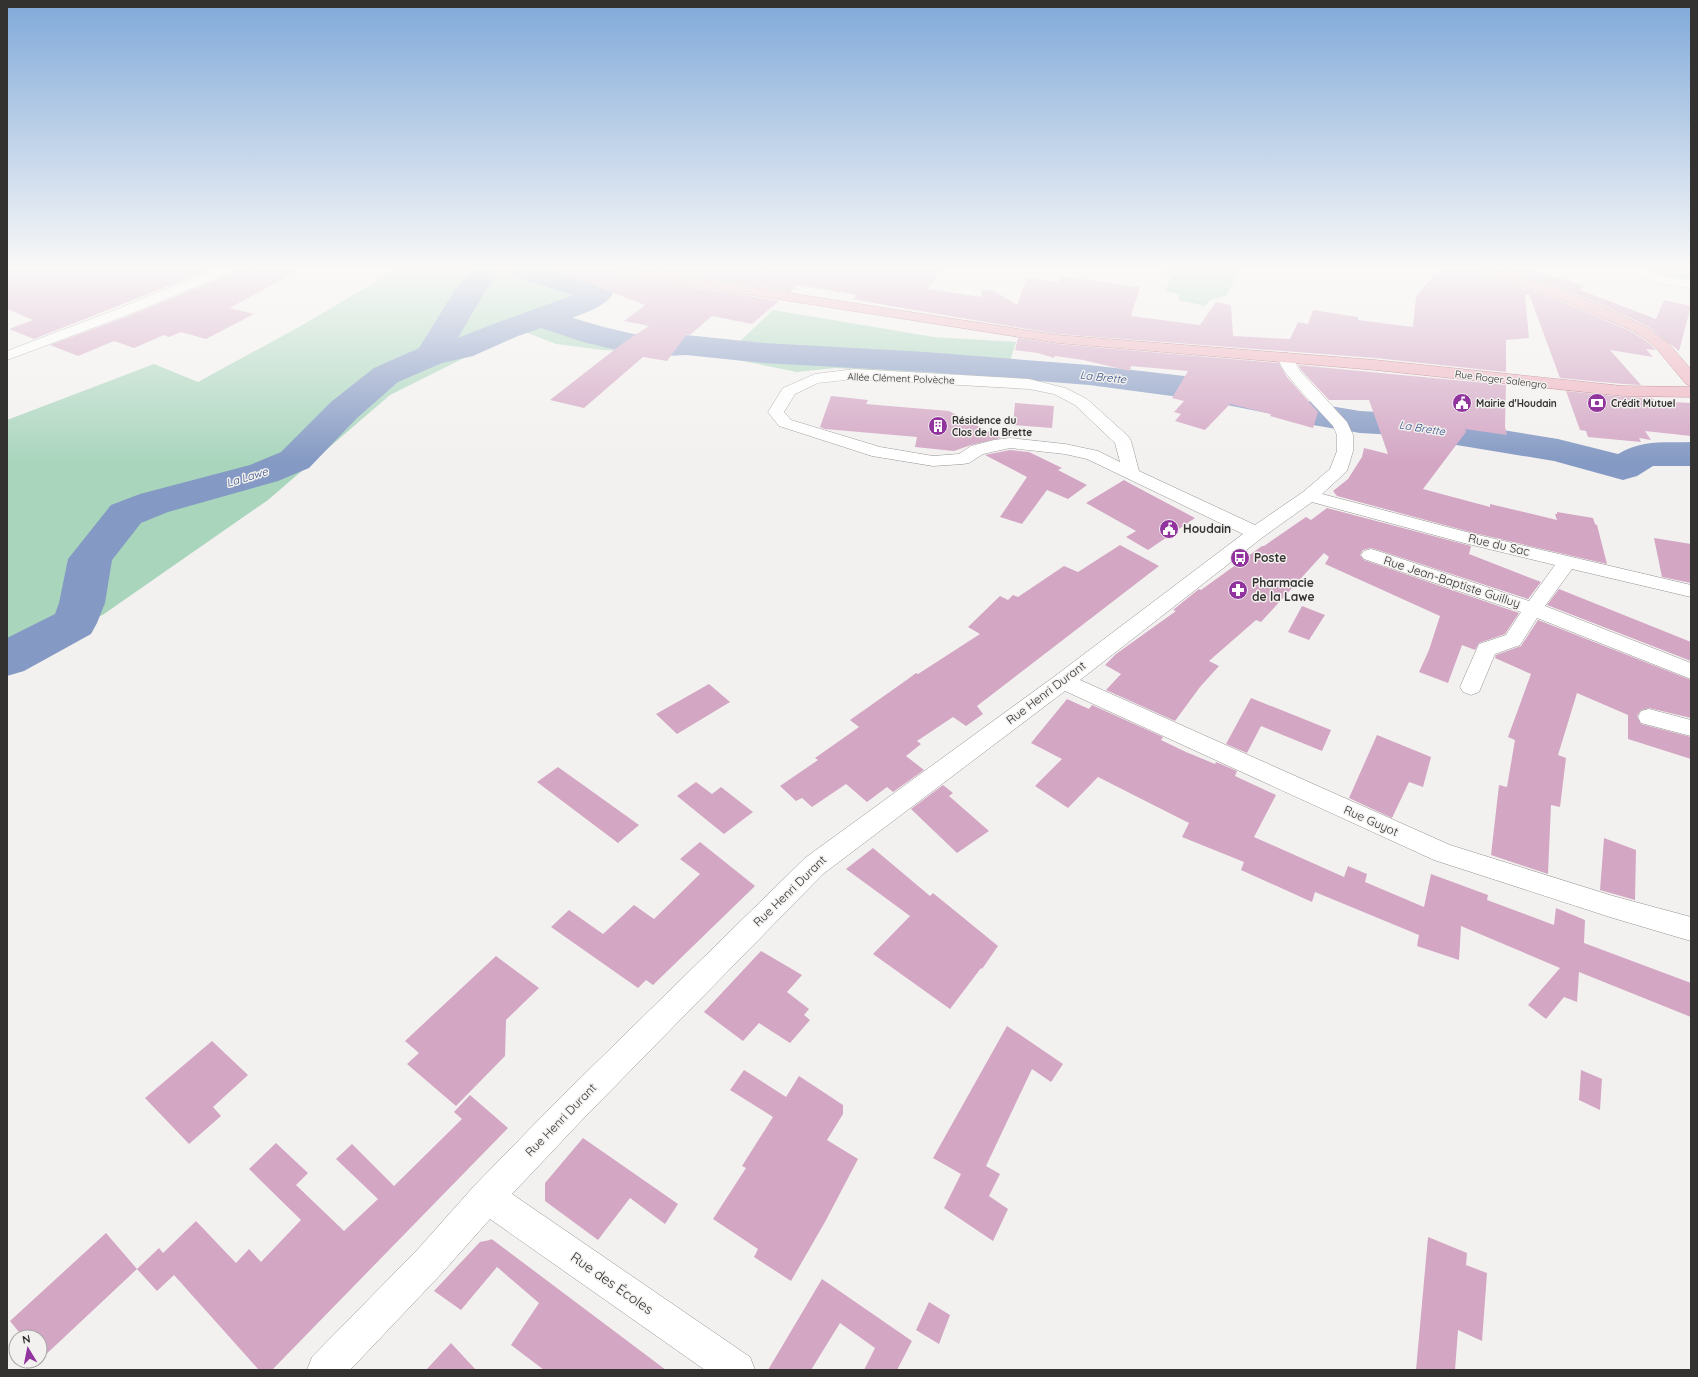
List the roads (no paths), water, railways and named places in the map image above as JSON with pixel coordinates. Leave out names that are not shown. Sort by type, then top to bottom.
[{"type":"main road","name":"Rue Roger Salengro","points":[[1026,334],[1134,346],[1375,365],[1559,385],[1641,392],[1691,392]]},
{"type":"main road","points":[[1647,334],[1666,349],[1682,368],[1691,382]]},
{"type":"street","points":[[7,356],[64,334]]},
{"type":"street","name":"Rue Henri Durant","points":[[326,1370],[570,1110],[814,866],[1063,681],[1256,533],[1309,496],[1338,471],[1345,451],[1345,435],[1336,419],[1295,374],[1287,363],[1287,357]]},
{"type":"street","name":"Allée Clément Polvèche","points":[[855,374],[1029,384],[1059,391],[1082,402],[1123,441],[1131,473],[1092,455],[1066,449],[1010,443],[983,448],[963,459],[933,461],[878,452],[785,423],[776,412],[789,391],[815,379],[855,374]]},
{"type":"street","points":[[1131,473],[1256,533]]},
{"type":"street","name":"Rue du Sac","points":[[1309,496],[1471,539],[1691,591]]},
{"type":"street","name":"Rue Jean-Baptiste Guilluy","points":[[1371,555],[1533,609],[1691,671]]},
{"type":"street","name":"Rue Jean-Baptiste Guilluy","points":[[1471,687],[1486,649],[1513,640],[1533,609],[1568,561]]},
{"type":"street","name":"Rue Guyot","points":[[1063,681],[1443,853],[1613,908],[1691,929]]},
{"type":"street","points":[[1649,717],[1691,728]]},
{"type":"street","name":"Rue des Écoles","points":[[487,1197],[737,1370]]},
{"type":"waterway","name":"La Lawe","points":[[432,355],[444,334]]},
{"type":"waterway","points":[[432,355],[461,349],[495,334]]},
{"type":"waterway","name":"La Brette","points":[[593,334],[646,347],[686,345],[764,353],[926,362],[1089,375],[1202,389],[1290,407],[1313,414],[1360,422],[1396,424],[1558,450],[1623,468],[1644,455],[1691,454]]},
{"type":"waterway","name":"La Lawe","points":[[7,659],[74,623],[82,603],[90,559],[126,514],[154,503],[264,473],[295,460],[344,410],[386,375],[432,355]]},
{"type":"place","name":"Mairie d'Houdain","points":[[1462,403]]},
{"type":"place","name":"Crédit Mutuel","points":[[1597,403]]},
{"type":"place","name":"Résidence du Clos de la Brette","points":[[938,426]]},
{"type":"place","name":"Houdain","points":[[1169,529]]},
{"type":"place","name":"Poste","points":[[1240,558]]},
{"type":"place","name":"Pharmacie de la Lawe","points":[[1238,590]]}]
